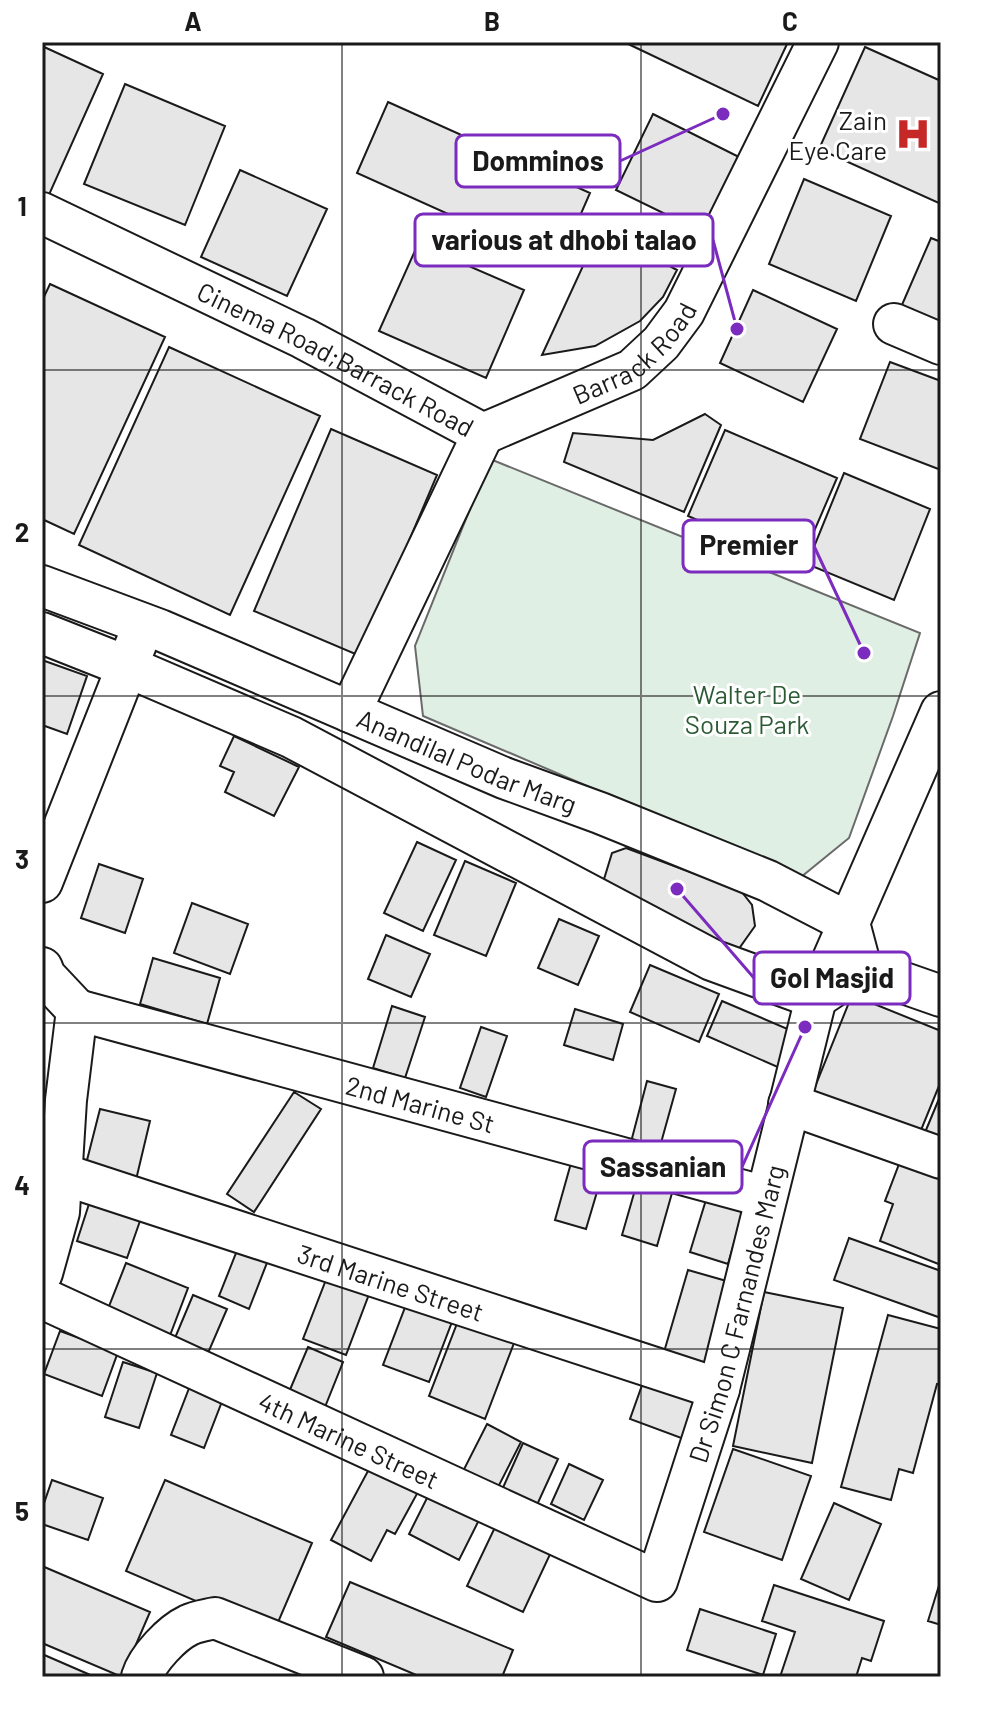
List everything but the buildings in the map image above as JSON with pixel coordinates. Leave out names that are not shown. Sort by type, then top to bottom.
[{"type":"street","name":"Barrack Road","points":[[483,434],[632,370],[661,343],[684,312],[818,42]]},
{"type":"street","name":"Cinema Road;Barrack Road","points":[[42,213],[303,338],[483,434],[350,712]]},
{"type":"street","points":[[894,324],[941,344]]},
{"type":"street","name":"Anandilal Podar Marg","points":[[42,586],[144,624],[504,778],[768,881],[849,923]]},
{"type":"street","points":[[42,882],[144,624]]},
{"type":"street","name":"Anandilal Podar Marg","points":[[42,633],[291,737],[712,960],[816,998]]},
{"type":"street","name":"Dr Simon C Farnandes Marg","points":[[657,1581],[719,1389],[816,998],[941,712]]},
{"type":"street","points":[[849,923],[861,968]]},
{"type":"street","points":[[42,968],[45,976],[77,1010],[54,1097],[54,1198],[42,1273]]},
{"type":"street","points":[[816,998],[861,968]]},
{"type":"street","points":[[861,968],[941,996]]},
{"type":"street","name":"2nd Marine St","points":[[77,1010],[766,1197]]},
{"type":"street","points":[[789,1104],[941,1158]]},
{"type":"street","name":"3rd Marine Street","points":[[54,1198],[719,1389]]},
{"type":"street","name":"4th Marine Street","points":[[42,1298],[657,1581]]},
{"type":"street","points":[[142,1677],[164,1644],[190,1624],[215,1618],[363,1677]]},
{"type":"green space","name":"Walter De Souza Park","points":[[490,459],[920,633],[849,838],[801,877],[423,716],[415,646]]},
{"type":"place","name":"Domminos","points":[[723,114]]},
{"type":"place","name":"Zain Eye Care","points":[[913,134]]},
{"type":"place","name":"various at dhobi talao","points":[[737,329]]},
{"type":"place","name":"Premier","points":[[864,653]]},
{"type":"place","name":"Gol Masjid","points":[[677,889]]},
{"type":"place","name":"Sassanian","points":[[805,1027]]}]
